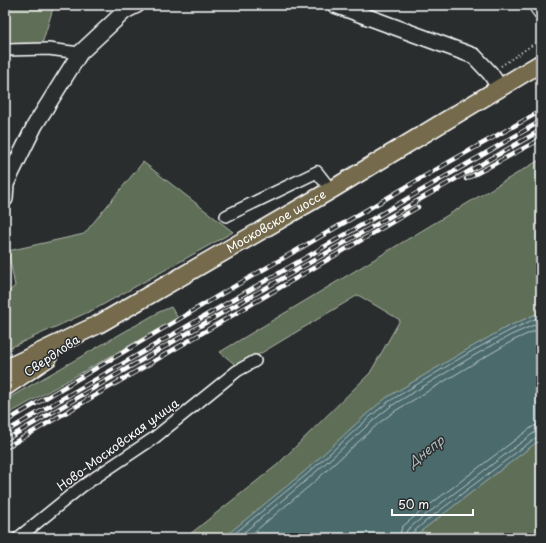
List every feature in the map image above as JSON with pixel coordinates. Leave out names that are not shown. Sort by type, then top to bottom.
[{"type":"main road","name":"Московское шоссе","points":[[5,369],[99,324],[331,190],[541,63]]},
{"type":"main road","name":"Свердлова","points":[[5,387],[99,324]]},
{"type":"street","points":[[5,199],[6,184],[32,132],[80,52],[125,11],[137,5]]},
{"type":"street","points":[[335,5],[474,56],[490,73],[500,88]]},
{"type":"street","points":[[5,50],[48,49],[80,52]]},
{"type":"street","points":[[226,216],[316,172],[331,190]]},
{"type":"street","name":"Ново-Московская улица","points":[[18,538],[81,487],[154,438],[237,371],[255,361]]},
{"type":"lane","points":[[530,5],[541,20]]},
{"type":"path","points":[[490,73],[541,40]]},
{"type":"green space","points":[[5,5],[54,5],[42,44],[5,47]]},
{"type":"green space","points":[[541,159],[541,312],[507,327],[386,398],[304,472],[223,538],[185,538],[277,465],[370,373],[400,320],[358,295],[238,367],[220,352]]},
{"type":"green space","points":[[143,162],[233,232],[97,308],[5,350],[5,295],[15,286],[8,251],[84,234]]},
{"type":"green space","points":[[171,307],[178,318],[5,416],[5,400],[159,312]]},
{"type":"green space","points":[[541,439],[541,538],[412,538],[429,525]]},
{"type":"water","name":"Днепр","points":[[541,312],[541,439],[412,538],[223,538],[304,472],[386,398],[507,327]]},
{"type":"railway","points":[[5,422],[223,293],[451,161],[541,111]]},
{"type":"railway","points":[[5,432],[541,121]]},
{"type":"railway","points":[[5,440],[229,309],[541,130]]},
{"type":"railway","points":[[466,179],[541,139]]},
{"type":"railway","points":[[5,448],[418,207]]}]
